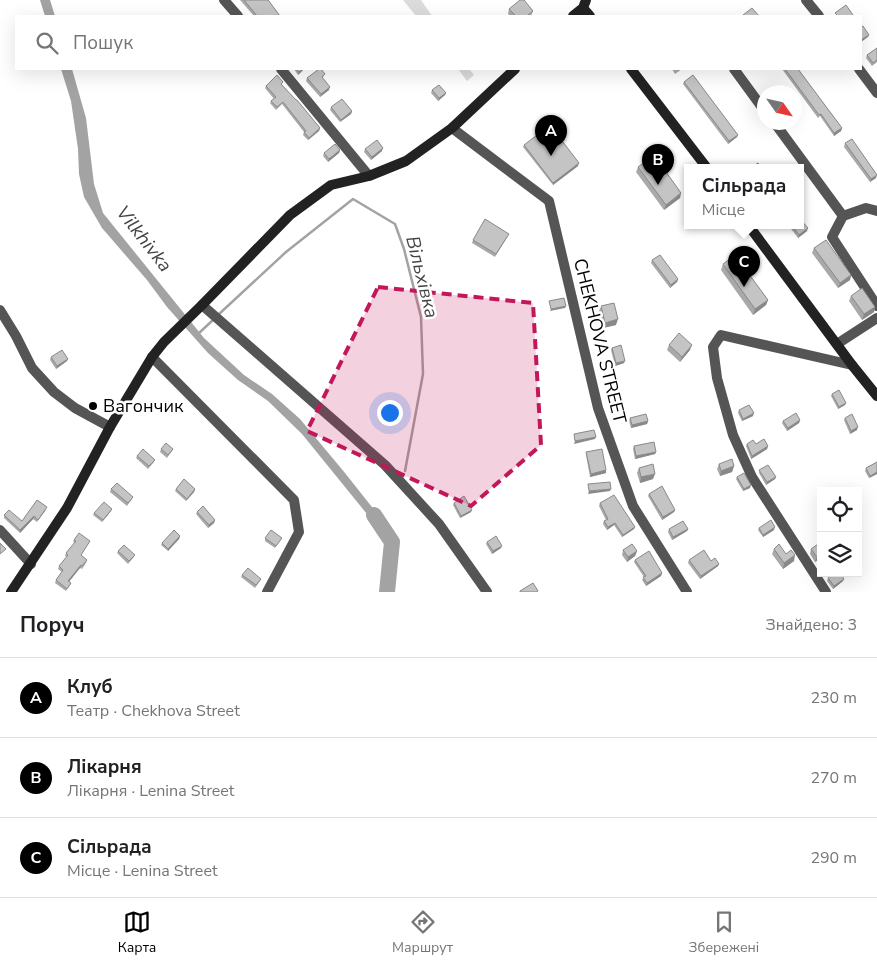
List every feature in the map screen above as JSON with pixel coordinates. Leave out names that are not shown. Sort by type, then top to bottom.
[{"type":"street","points":[[224,0],[237,15]]},
{"type":"street","points":[[806,0],[818,15]]},
{"type":"street","points":[[575,15],[586,8]]},
{"type":"street","points":[[282,70],[369,176]]},
{"type":"street","points":[[11,592],[67,508],[110,427],[152,357],[164,342],[290,215],[331,185],[369,176],[406,161],[452,128],[514,70]]},
{"type":"street","points":[[632,70],[704,164]]},
{"type":"street","points":[[735,70],[757,100]]},
{"type":"street","points":[[859,70],[877,93]]},
{"type":"street","name":"CHEKHOVA STREET","points":[[452,128],[549,201],[598,408],[633,506],[687,592]]},
{"type":"street","points":[[780,130],[843,216]]},
{"type":"street","points":[[877,211],[866,208],[843,216],[832,237],[877,306]]},
{"type":"street","points":[[751,229],[877,396]]},
{"type":"street","points":[[198,309],[385,466],[439,524],[488,592]]},
{"type":"street","points":[[0,310],[32,368],[54,392],[75,408],[110,427]]},
{"type":"street","points":[[837,344],[877,318]]},
{"type":"street","points":[[826,592],[752,477],[733,435],[717,378],[713,347],[722,335],[852,365]]},
{"type":"street","points":[[152,357],[294,500],[299,532],[267,592]]},
{"type":"street","points":[[0,530],[31,564]]},
{"type":"highlighted area","points":[[378,287],[533,303],[541,445],[471,506],[307,431]]},
{"type":"shaded area","points":[[40,0],[50,0],[55,15],[45,15]]},
{"type":"shaded area","points":[[403,0],[421,0],[431,15],[415,15]]},
{"type":"shaded area","points":[[61,70],[72,70],[86,118],[94,184],[103,213],[204,338],[244,375],[272,394],[300,419],[383,521],[390,533],[384,535],[302,434],[268,401],[238,380],[208,353],[167,307],[147,280],[102,228],[84,197],[79,174],[78,149],[71,101]]},
{"type":"shaded area","points":[[459,70],[470,70],[474,75],[467,81]]},
{"type":"building","points":[[244,0],[268,0],[279,15],[256,15]]},
{"type":"building","points":[[520,0],[524,0],[533,11],[528,15],[515,15],[509,9]]},
{"type":"building","points":[[846,5],[853,15],[837,15],[835,13]]},
{"type":"building","points":[[752,8],[758,15],[743,15]]},
{"type":"building","points":[[862,26],[869,35],[862,39]]},
{"type":"building","points":[[877,48],[877,60],[873,63],[867,55]]},
{"type":"building","points":[[318,70],[322,70],[325,74],[322,77],[330,87],[321,94],[307,78]]},
{"type":"building","points":[[786,70],[799,70],[842,128],[834,133],[821,114],[819,115],[802,92],[802,85],[797,85]]},
{"type":"building","points":[[277,75],[283,82],[281,84],[320,128],[309,138],[304,132],[306,131],[283,102],[277,107],[271,101],[276,97],[266,86]]},
{"type":"building","points":[[693,75],[738,135],[729,141],[684,82]]},
{"type":"building","points":[[439,85],[446,93],[439,98],[432,90]]},
{"type":"building","points":[[342,99],[352,111],[341,120],[331,107]]},
{"type":"building","points":[[550,125],[579,163],[553,183],[524,145]]},
{"type":"building","points":[[852,139],[877,175],[871,179],[845,143]]},
{"type":"building","points":[[377,140],[383,148],[372,157],[365,149]]},
{"type":"building","points":[[335,144],[340,150],[329,159],[324,153]]},
{"type":"building","points":[[654,155],[681,193],[666,205],[638,167]]},
{"type":"building","points":[[485,219],[509,234],[496,254],[473,240]]},
{"type":"building","points":[[804,224],[808,228],[799,235],[794,229],[804,229]]},
{"type":"building","points":[[826,240],[851,275],[840,283],[814,248]]},
{"type":"building","points":[[660,255],[678,279],[671,285],[652,260]]},
{"type":"building","points":[[735,255],[768,300],[755,309],[723,264]]},
{"type":"building","points":[[862,288],[875,307],[864,314],[851,296]]},
{"type":"building","points":[[564,298],[566,306],[551,309],[549,301]]},
{"type":"building","points":[[614,303],[618,319],[605,323],[601,306]]},
{"type":"building","points":[[679,333],[692,345],[682,357],[669,345]]},
{"type":"building","points":[[621,345],[625,361],[616,363],[612,348]]},
{"type":"building","points":[[62,350],[68,359],[57,366],[51,357]]},
{"type":"building","points":[[839,390],[846,403],[839,407],[832,394]]},
{"type":"building","points":[[749,405],[754,413],[743,419],[739,410]]},
{"type":"building","points":[[796,413],[800,420],[788,428],[783,421]]},
{"type":"building","points":[[646,414],[648,421],[632,425],[630,418]]},
{"type":"building","points":[[852,414],[858,427],[851,431],[845,418]]},
{"type":"building","points":[[594,430],[596,437],[575,441],[574,434]]},
{"type":"building","points":[[764,439],[768,446],[752,456],[747,444],[753,440],[756,444]]},
{"type":"building","points":[[654,442],[656,452],[636,456],[634,446]]},
{"type":"building","points":[[166,443],[173,449],[168,455],[161,449]]},
{"type":"building","points":[[143,449],[155,460],[149,466],[137,456]]},
{"type":"building","points":[[602,449],[606,470],[591,474],[586,452]]},
{"type":"building","points":[[732,459],[734,466],[721,471],[719,464]]},
{"type":"building","points":[[877,462],[877,472],[870,476],[866,468]]},
{"type":"building","points":[[653,464],[655,474],[641,477],[639,468]]},
{"type":"building","points":[[768,465],[776,477],[767,482],[759,470]]},
{"type":"building","points":[[744,473],[751,485],[744,489],[737,477]]},
{"type":"building","points":[[184,479],[195,489],[187,499],[176,489]]},
{"type":"building","points":[[610,482],[611,489],[589,491],[588,484]]},
{"type":"building","points":[[117,483],[133,497],[128,503],[111,489]]},
{"type":"building","points":[[662,486],[675,510],[663,517],[649,494]]},
{"type":"building","points":[[614,495],[635,527],[623,535],[615,523],[608,527],[604,521],[608,519],[600,503]]},
{"type":"building","points":[[464,496],[472,510],[461,516],[454,503]]},
{"type":"building","points":[[37,500],[47,507],[38,520],[34,516],[20,530],[4,515],[9,510],[22,521]]},
{"type":"building","points":[[104,502],[112,509],[103,520],[94,513]]},
{"type":"building","points":[[203,506],[215,520],[209,525],[197,512]]},
{"type":"building","points":[[771,520],[775,527],[763,535],[759,528]]},
{"type":"building","points":[[683,521],[688,529],[673,537],[669,529]]},
{"type":"building","points":[[174,530],[180,536],[168,549],[162,543]]},
{"type":"building","points":[[271,530],[282,538],[276,546],[265,538]]},
{"type":"building","points":[[79,533],[90,541],[81,555],[87,560],[68,581],[71,583],[67,589],[56,580],[63,570],[59,566],[68,555],[66,553],[76,541],[74,540]]},
{"type":"building","points":[[496,536],[502,546],[493,551],[487,542]]},
{"type":"building","points":[[0,543],[6,549],[0,554]]},
{"type":"building","points":[[632,544],[637,551],[628,557],[623,550]]},
{"type":"building","points":[[779,544],[786,554],[791,550],[795,555],[784,563],[774,549]]},
{"type":"building","points":[[124,545],[135,555],[129,561],[118,551]]},
{"type":"building","points":[[817,545],[817,557],[811,549]]},
{"type":"building","points":[[704,550],[711,561],[715,558],[719,564],[701,576],[689,560]]},
{"type":"building","points":[[649,551],[662,573],[647,583],[643,577],[646,576],[635,560]]},
{"type":"building","points":[[248,568],[261,579],[256,585],[242,575]]},
{"type":"building","points":[[843,577],[844,579],[834,586],[828,578]]},
{"type":"building","points":[[533,583],[538,591],[520,592],[520,591]]},
{"type":"waterway","name":"Вільхівка","points":[[218,315],[286,252],[353,199],[395,224],[404,249],[421,317],[423,374],[405,471]]},
{"type":"waterway","name":"Вільхівка","points":[[198,334],[214,319]]},
{"type":"waterway","name":"Vilkhivka","points":[[374,515],[392,542],[387,592]]},
{"type":"place","name":"Клуб","points":[[551,156]]},
{"type":"place","name":"Лікарня","points":[[658,185]]},
{"type":"place","name":"Сільрада","points":[[744,287]]},
{"type":"place","name":"Вагончик","points":[[93,406]]}]
